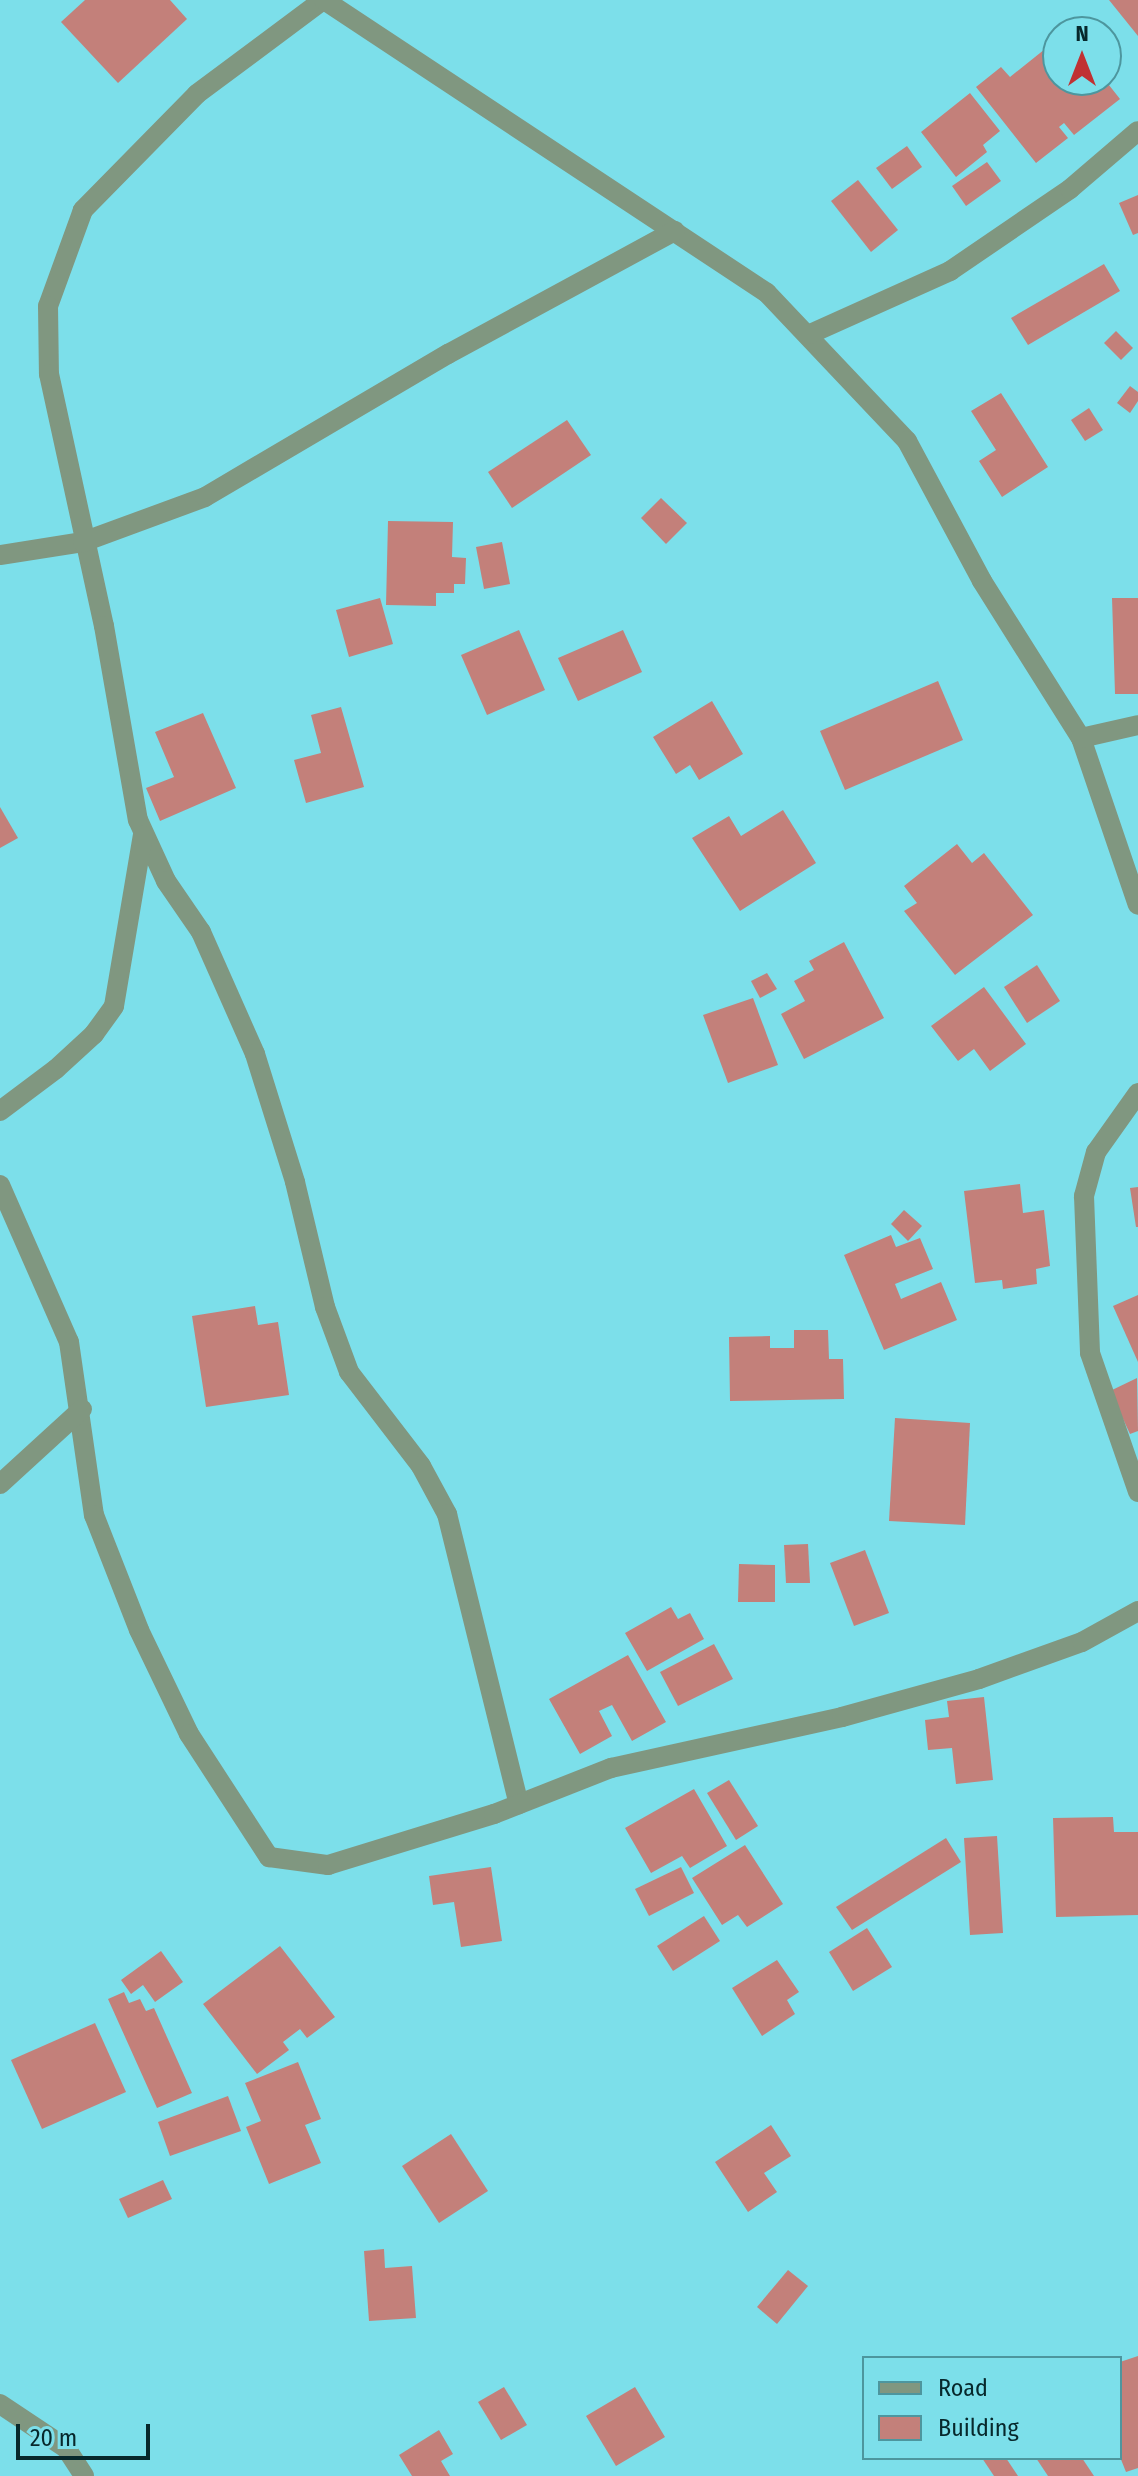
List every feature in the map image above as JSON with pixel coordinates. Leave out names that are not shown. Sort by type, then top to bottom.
[{"type":"street","points":[[519,1804],[447,1514],[421,1466],[349,1372],[325,1307],[295,1182],[255,1054],[201,932],[143,835],[49,374],[48,306],[62,257],[83,210],[197,94],[324,0],[675,231],[767,293],[810,334],[907,441],[982,581],[1081,738],[1138,905]]},
{"type":"street","points":[[810,334],[950,271],[1070,189],[1138,131]]},
{"type":"street","points":[[0,555],[83,542],[205,497],[448,354],[675,231]]},
{"type":"street","points":[[1081,738],[1138,725]]},
{"type":"street","points":[[0,1111],[66,1060],[114,1006],[143,835]]},
{"type":"street","points":[[1138,1093],[1096,1152],[1084,1196],[1090,1353],[1138,1492]]},
{"type":"street","points":[[0,1185],[69,1342],[82,1409],[94,1515],[139,1630],[189,1734],[269,1857],[328,1865],[519,1804],[611,1768],[842,1717],[979,1679],[1082,1642],[1138,1611]]},
{"type":"street","points":[[0,1484],[82,1409]]},
{"type":"street","points":[[0,2404],[66,2448],[84,2476]]},
{"type":"building","points":[[85,0],[170,0],[187,19],[118,83],[61,22]]},
{"type":"building","points":[[1109,0],[1138,0],[1138,36],[1122,16]]},
{"type":"building","points":[[1042,51],[1042,96],[1118,96],[1120,99],[1074,135],[1064,123],[1059,127],[1068,138],[1036,163],[976,87],[1001,67],[1010,77]]},
{"type":"building","points":[[970,93],[1000,131],[983,145],[987,152],[956,177],[921,132]]},
{"type":"building","points":[[907,146],[922,167],[892,189],[876,168]]},
{"type":"building","points":[[987,162],[1001,181],[966,206],[952,186]]},
{"type":"building","points":[[858,180],[898,230],[871,252],[831,201]]},
{"type":"building","points":[[1138,195],[1138,233],[1133,235],[1119,203]]},
{"type":"building","points":[[1104,264],[1120,291],[1028,345],[1011,318]]},
{"type":"building","points":[[1116,331],[1133,348],[1121,360],[1104,343]]},
{"type":"building","points":[[1130,386],[1138,392],[1138,401],[1130,413],[1117,403]]},
{"type":"building","points":[[1001,393],[1048,467],[1002,497],[979,461],[996,450],[971,411]]},
{"type":"building","points":[[1089,408],[1103,430],[1085,441],[1071,420]]},
{"type":"building","points":[[567,420],[591,455],[512,508],[488,472]]},
{"type":"building","points":[[661,498],[687,523],[666,544],[641,518]]},
{"type":"building","points":[[388,521],[453,522],[452,557],[466,558],[465,584],[454,584],[454,593],[436,593],[436,606],[386,605]]},
{"type":"building","points":[[502,542],[510,584],[484,589],[476,547]]},
{"type":"building","points":[[380,598],[393,644],[349,657],[336,610]]},
{"type":"building","points":[[1112,598],[1138,598],[1138,694],[1115,694]]},
{"type":"building","points":[[519,630],[545,690],[487,715],[461,655]]},
{"type":"building","points":[[623,630],[642,672],[578,701],[558,658]]},
{"type":"building","points":[[938,681],[963,740],[845,790],[820,731]]},
{"type":"building","points":[[712,701],[743,754],[699,780],[690,765],[676,774],[653,737]]},
{"type":"building","points":[[341,707],[364,787],[306,803],[294,760],[321,753],[311,715]]},
{"type":"building","points":[[203,713],[236,788],[160,821],[146,788],[174,777],[155,732]]},
{"type":"building","points":[[0,807],[18,838],[0,848]]},
{"type":"building","points":[[783,810],[816,863],[740,911],[692,838],[729,816],[741,836]]},
{"type":"building","points":[[957,844],[972,863],[984,853],[1033,915],[955,975],[904,911],[917,903],[904,886]]},
{"type":"building","points":[[844,942],[884,1018],[804,1059],[781,1014],[805,1001],[794,981],[814,970],[809,961]]},
{"type":"building","points":[[1037,965],[1060,1001],[1027,1023],[1004,987]]},
{"type":"building","points":[[767,973],[777,989],[760,998],[751,981]]},
{"type":"building","points":[[984,987],[1026,1044],[990,1071],[974,1049],[958,1061],[931,1026]]},
{"type":"building","points":[[753,998],[778,1065],[728,1083],[703,1015]]},
{"type":"building","points":[[1020,1184],[1023,1213],[1044,1210],[1050,1266],[1036,1269],[1037,1284],[1003,1289],[1002,1280],[975,1283],[964,1191]]},
{"type":"building","points":[[1138,1187],[1138,1227],[1136,1227],[1130,1188]]},
{"type":"building","points":[[904,1210],[922,1226],[908,1241],[891,1224]]},
{"type":"building","points":[[891,1235],[896,1247],[920,1238],[933,1269],[895,1284],[901,1299],[941,1282],[957,1320],[884,1350],[844,1255]]},
{"type":"building","points":[[1138,1295],[1138,1362],[1113,1306]]},
{"type":"building","points":[[255,1306],[258,1325],[278,1322],[289,1395],[206,1407],[192,1316]]},
{"type":"building","points":[[794,1330],[828,1330],[829,1359],[843,1359],[844,1399],[730,1401],[729,1337],[770,1336],[770,1348],[794,1348]]},
{"type":"building","points":[[1137,1378],[1138,1431],[1130,1434],[1110,1391]]},
{"type":"building","points":[[895,1418],[970,1423],[965,1525],[889,1521]]},
{"type":"building","points":[[808,1544],[810,1583],[786,1583],[784,1545]]},
{"type":"building","points":[[865,1550],[889,1613],[854,1626],[830,1563]]},
{"type":"building","points":[[739,1564],[775,1565],[775,1602],[738,1602]]},
{"type":"building","points":[[671,1607],[678,1619],[690,1613],[704,1639],[647,1671],[625,1633]]},
{"type":"building","points":[[714,1644],[733,1679],[678,1706],[660,1672]]},
{"type":"building","points":[[628,1655],[666,1722],[632,1741],[612,1705],[599,1711],[612,1736],[580,1754],[549,1699]]},
{"type":"building","points":[[984,1697],[993,1780],[956,1784],[952,1748],[928,1750],[925,1720],[949,1717],[947,1701]]},
{"type":"building","points":[[729,1780],[758,1826],[736,1840],[707,1793]]},
{"type":"building","points":[[694,1789],[727,1846],[690,1868],[682,1856],[651,1873],[625,1828]]},
{"type":"building","points":[[1113,1817],[1114,1832],[1138,1832],[1138,1915],[1056,1917],[1053,1818]]},
{"type":"building","points":[[997,1836],[1003,1933],[970,1935],[964,1838]]},
{"type":"building","points":[[946,1838],[961,1862],[852,1930],[836,1907]]},
{"type":"building","points":[[745,1845],[783,1904],[747,1927],[738,1915],[722,1925],[692,1878]]},
{"type":"building","points":[[491,1867],[502,1941],[461,1947],[454,1902],[433,1905],[429,1876]]},
{"type":"building","points":[[681,1867],[694,1893],[649,1916],[635,1889]]},
{"type":"building","points":[[704,1916],[720,1941],[673,1971],[657,1946]]},
{"type":"building","points":[[867,1928],[892,1967],[853,1991],[829,1952]]},
{"type":"building","points":[[280,1946],[335,2017],[307,2038],[300,2029],[283,2042],[289,2050],[257,2074],[203,2004]]},
{"type":"building","points":[[161,1951],[183,1982],[155,2002],[143,1985],[131,1994],[121,1980]]},
{"type":"building","points":[[777,1960],[799,1992],[787,2000],[795,2014],[762,2036],[732,1988]]},
{"type":"building","points":[[124,1992],[129,2003],[140,1999],[146,2011],[154,2008],[192,2093],[157,2108],[108,1999]]},
{"type":"building","points":[[95,2023],[126,2092],[42,2129],[11,2060]]},
{"type":"building","points":[[298,2062],[321,2119],[305,2125],[321,2163],[269,2184],[246,2127],[261,2121],[245,2083]]},
{"type":"building","points":[[228,2096],[241,2131],[170,2156],[158,2122]]},
{"type":"building","points":[[771,2125],[791,2156],[764,2173],[777,2192],[748,2212],[715,2162]]},
{"type":"building","points":[[451,2134],[488,2191],[439,2223],[402,2166]]},
{"type":"building","points":[[163,2180],[172,2199],[128,2218],[119,2199]]},
{"type":"building","points":[[384,2249],[385,2268],[412,2266],[416,2318],[369,2321],[364,2251]]},
{"type":"building","points":[[788,2270],[808,2286],[777,2324],[757,2307]]},
{"type":"building","points":[[1138,2356],[1138,2468],[1126,2472],[1121,2460],[1122,2361]]},
{"type":"building","points":[[504,2387],[527,2425],[501,2440],[478,2402]]},
{"type":"building","points":[[635,2387],[665,2437],[616,2466],[586,2416]]},
{"type":"building","points":[[439,2430],[453,2454],[441,2461],[450,2476],[412,2476],[399,2455]]},
{"type":"building","points":[[983,2460],[1007,2460],[1018,2476],[994,2476]]},
{"type":"building","points":[[1037,2460],[1083,2460],[1094,2476],[1048,2476]]}]
